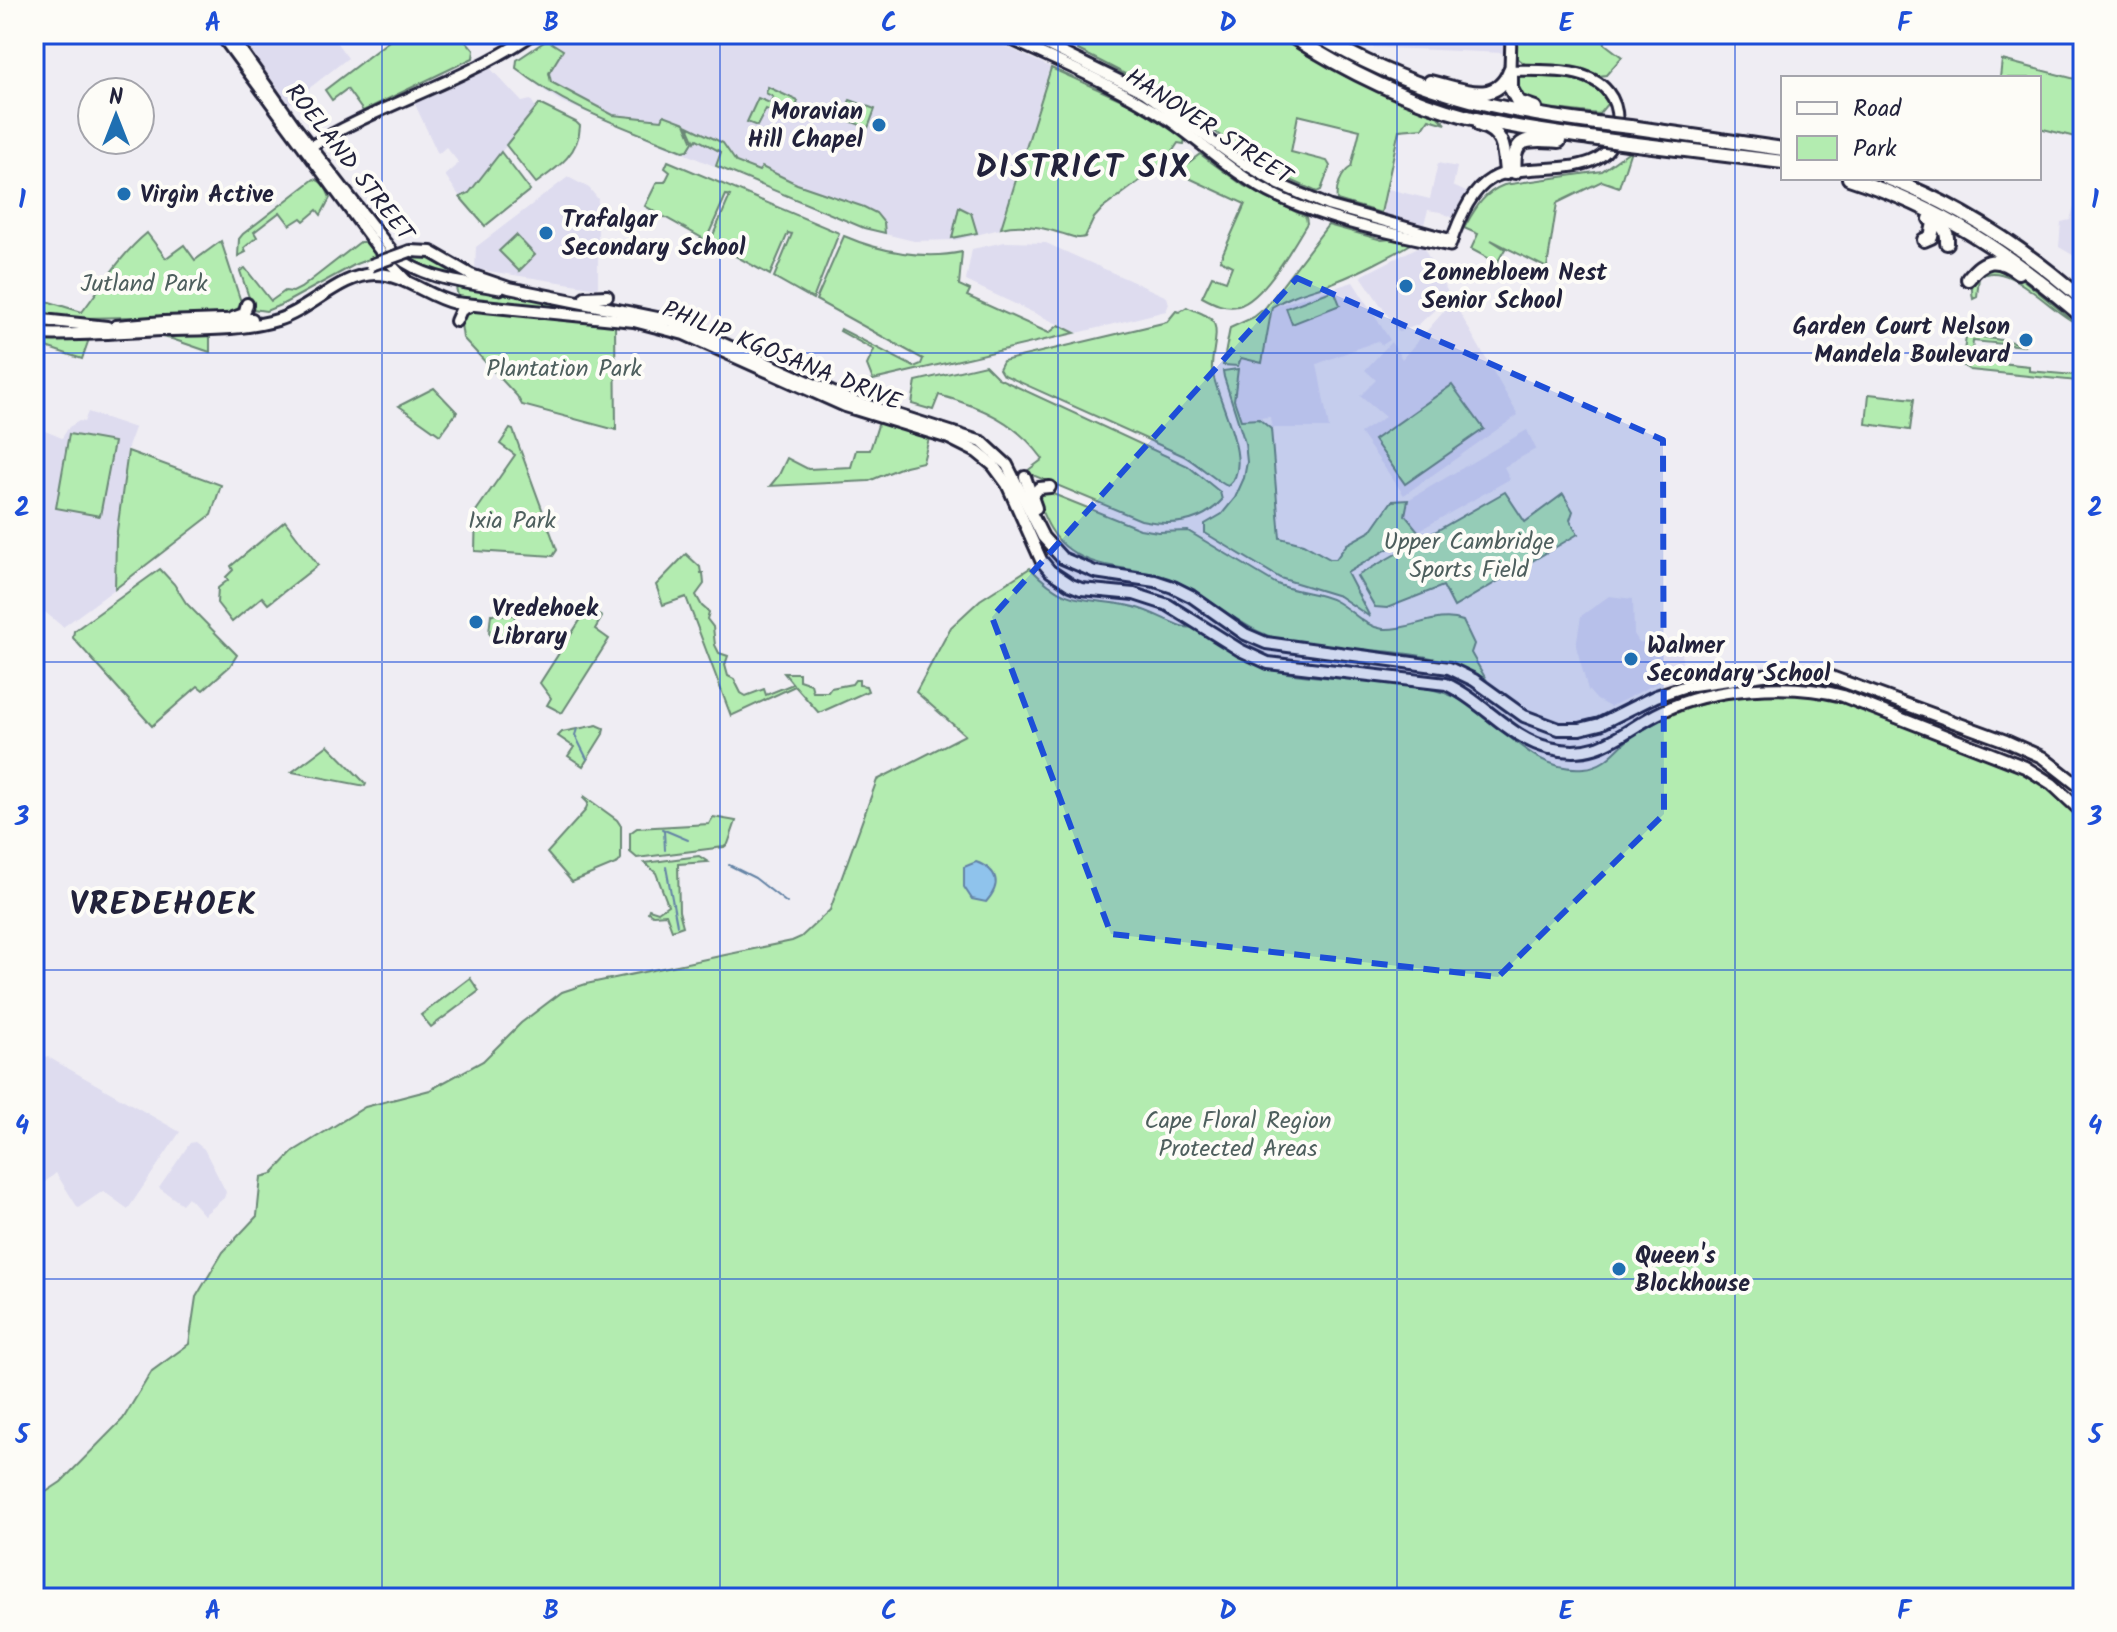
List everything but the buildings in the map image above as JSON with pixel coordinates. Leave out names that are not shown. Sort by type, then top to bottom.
[{"type":"highway","points":[[1288,34],[1334,62],[1405,95],[1466,116],[1590,141]]},
{"type":"highway","points":[[1315,34],[1369,64],[1431,89],[1486,105],[1522,113],[1781,149]]},
{"type":"highway","points":[[1369,64],[1417,79],[1486,94],[1501,88],[1510,70]]},
{"type":"highway","points":[[1510,70],[1513,96],[1524,106],[1596,121]]},
{"type":"highway","points":[[1405,95],[1425,107],[1490,128],[1499,135],[1510,173]]},
{"type":"highway","points":[[1510,173],[1516,150],[1526,141],[1590,141],[1653,146],[1781,162]]},
{"type":"highway","points":[[1853,180],[1931,219],[1948,232],[1947,243]]},
{"type":"highway","points":[[1856,180],[1896,194],[1957,224],[2003,253],[2083,317]]},
{"type":"highway","points":[[1892,180],[1929,196],[2036,253],[2083,289]]},
{"type":"highway","points":[[1924,240],[1931,237],[1934,230],[1931,219]]},
{"type":"highway","points":[[1991,229],[2031,256],[2083,300]]},
{"type":"highway","points":[[1968,279],[1978,266],[1995,261],[2009,265],[2055,294]]},
{"type":"main road","name":"PHILIP KGOSANA DRIVE","points":[[223,320],[261,318],[283,312],[371,265],[410,251],[431,252],[471,275],[509,288],[672,321],[847,399],[982,442],[1007,465],[1048,543],[1062,558],[1088,570],[1173,587],[1245,634],[1266,643],[1449,668],[1474,680],[1524,716],[1559,729],[1580,729],[1600,724],[1656,696],[1686,686],[1792,671],[1831,677],[2006,741],[2042,757],[2083,789]]},
{"type":"main road","name":"PHILIP KGOSANA DRIVE","points":[[35,330],[119,333],[238,327],[269,322],[291,314],[348,282],[367,275],[383,274],[447,301],[624,319],[669,328],[845,406],[958,441],[977,452],[1000,473],[1013,494],[1041,560],[1050,571],[1071,585],[1134,594],[1168,605],[1240,650],[1268,663],[1446,684],[1467,693],[1517,732],[1547,748],[1579,751],[1615,741],[1661,712],[1690,700],[1760,689],[1799,687],[1843,696],[2025,767],[2052,784],[2083,813]]},
{"type":"main road","points":[[555,297],[607,296]]},
{"type":"main road","points":[[35,330],[223,320],[241,316],[247,304]]},
{"type":"main road","points":[[456,321],[461,310],[472,305]]},
{"type":"main road","points":[[1025,477],[1050,536],[1088,570]]},
{"type":"main road","points":[[1032,496],[1039,488],[1050,487]]},
{"type":"main road","points":[[1976,730],[1988,744],[1990,752],[2006,741]]},
{"type":"street","name":"ROELAND STREET","points":[[220,34],[307,148],[388,247],[410,267],[428,275],[509,288]]},
{"type":"street","name":"ROELAND STREET","points":[[230,34],[386,259],[413,285]]},
{"type":"street","points":[[307,148],[493,58],[533,34]]},
{"type":"street","name":"HANOVER STREET","points":[[999,34],[1126,93],[1171,122],[1234,170],[1278,197],[1347,223],[1451,243]]},
{"type":"street","name":"HANOVER STREET","points":[[1024,34],[1145,93],[1241,162],[1287,188],[1329,206],[1451,243]]},
{"type":"street","points":[[1451,243],[1478,189],[1492,178],[1591,162],[1613,141],[1617,117],[1609,93],[1589,78],[1574,74],[1510,70],[1511,34]]},
{"type":"highlighted area","points":[[1297,278],[1663,440],[1664,814],[1498,977],[1111,934],[992,617]]},
{"type":"shaded area","points":[[239,34],[330,34],[348,58],[289,104]]},
{"type":"shaded area","points":[[552,34],[979,34],[1050,67],[1000,229],[956,240],[914,241],[864,229],[562,102],[516,68],[516,60]]},
{"type":"shaded area","points":[[1342,34],[1507,34],[1506,51],[1503,53],[1368,47]]},
{"type":"shaded area","points":[[485,69],[491,69],[522,102],[531,100],[536,108],[469,193],[460,197],[445,175],[459,163],[446,147],[438,154],[414,102],[444,91]]},
{"type":"shaded area","points":[[1438,163],[1457,167],[1453,186],[1468,193],[1456,219],[1428,210],[1424,224],[1386,216],[1383,211],[1388,189],[1430,199]]},
{"type":"shaded area","name":"Trafalgar Secondary School","points":[[568,177],[589,188],[598,199],[598,288],[475,269],[476,247]]},
{"type":"shaded area","points":[[2079,189],[2083,190],[2083,261],[2059,247],[2061,222],[2070,220]]},
{"type":"shaded area","points":[[1005,242],[1046,243],[1167,297],[1169,304],[1166,311],[1077,333],[966,281],[972,249]]},
{"type":"shaded area","name":"Zonnebloem Nest Senior School","points":[[1422,245],[1450,296],[1418,325],[1399,332],[1361,276]]},
{"type":"shaded area","points":[[1353,282],[1390,340],[1382,345],[1377,341],[1317,364],[1329,428],[1272,428],[1270,417],[1241,419],[1234,399],[1234,386],[1241,359],[1263,363],[1273,307]]},
{"type":"shaded area","points":[[1453,301],[1518,415],[1404,495],[1360,433],[1385,417],[1360,396],[1376,380],[1365,370],[1391,342],[1402,359]]},
{"type":"shaded area","points":[[88,412],[135,428],[127,450],[116,538],[115,589],[63,627],[34,603],[34,438],[38,428],[62,438],[69,427],[79,421],[84,422]]},
{"type":"shaded area","points":[[1527,430],[1536,449],[1504,467],[1510,479],[1418,531],[1405,515],[1408,500]]},
{"type":"shaded area","name":"Walmer Secondary School","points":[[1609,596],[1633,599],[1634,634],[1639,642],[1683,648],[1681,671],[1670,670],[1668,680],[1610,707],[1597,700],[1588,690],[1576,646],[1581,616]]},
{"type":"shaded area","points":[[48,1057],[180,1132],[128,1209],[103,1191],[78,1208],[56,1173],[39,1187],[37,1137],[34,1134],[34,1060]]},
{"type":"shaded area","points":[[195,1142],[204,1149],[226,1192],[224,1198],[204,1215],[188,1197],[182,1204],[159,1188],[190,1143]]},
{"type":"green space","points":[[398,34],[460,34],[474,50],[473,58],[363,111],[347,89],[332,100],[325,90]]},
{"type":"green space","points":[[1082,34],[1276,34],[1345,76],[1439,117],[1446,124],[1429,119],[1423,128],[1399,130],[1381,213],[1337,200],[1338,186],[1351,167],[1360,130],[1298,115],[1291,152],[1327,161],[1330,166],[1321,190],[1317,192],[1247,155],[1247,145],[1232,146],[1178,105],[1078,50]]},
{"type":"green space","points":[[1518,34],[1604,34],[1605,44],[1622,57],[1606,75],[1599,76],[1581,68],[1525,64],[1516,57]]},
{"type":"green space","points":[[547,40],[563,50],[549,73],[551,82],[613,115],[662,120],[664,115],[685,123],[693,142],[688,150],[683,151],[575,106],[516,68],[517,60]]},
{"type":"green space","points":[[2002,60],[2083,81],[2083,139],[2041,128],[2041,76],[2000,76]]},
{"type":"green space","points":[[1051,68],[1133,105],[1185,139],[1184,144],[1178,143],[1166,161],[1102,209],[1082,238],[1031,226],[1001,228]]},
{"type":"green space","points":[[1524,75],[1582,82],[1601,93],[1608,103],[1599,114],[1538,107],[1520,100],[1514,82]]},
{"type":"green space","points":[[768,87],[798,101],[802,111],[797,123],[766,109],[757,126],[747,122],[758,98],[770,103],[773,97],[766,93]]},
{"type":"green space","points":[[850,100],[875,109],[868,128],[842,118]]},
{"type":"green space","points":[[539,104],[580,126],[576,145],[571,152],[559,166],[536,183],[506,145]]},
{"type":"green space","points":[[688,126],[723,143],[736,162],[759,171],[762,167],[797,184],[876,213],[884,223],[885,233],[864,228],[716,166],[721,152],[697,139],[695,142]]},
{"type":"green space","points":[[1631,150],[1619,187],[1602,181],[1557,203],[1547,268],[1491,240],[1505,249],[1497,263],[1471,249],[1478,234],[1464,228],[1490,192],[1504,185],[1602,171]]},
{"type":"green space","points":[[501,152],[530,190],[485,226],[460,197],[469,193]]},
{"type":"green space","points":[[1200,154],[1244,186],[1306,217],[1307,223],[1277,270],[1258,294],[1238,306],[1224,306],[1202,297],[1212,276],[1226,281],[1232,266],[1220,260],[1245,204],[1176,172]]},
{"type":"green space","points":[[668,161],[839,233],[813,299],[774,277],[792,234],[788,233],[770,275],[710,242],[730,196],[726,195],[706,240],[645,206],[657,182],[665,182],[670,172],[665,168]]},
{"type":"green space","points":[[314,179],[322,184],[330,198],[321,215],[317,210],[304,221],[301,218],[290,225],[280,212],[254,232],[257,237],[244,248],[246,252],[238,256],[239,239],[243,234]]},
{"type":"green space","points":[[959,207],[971,213],[977,233],[952,238]]},
{"type":"green space","points":[[1328,225],[1382,240],[1411,244],[1355,274],[1272,307],[1262,363],[1241,358],[1238,366],[1223,365],[1230,328],[1265,308]]},
{"type":"green space","name":"Jutland Park","points":[[147,233],[166,258],[184,245],[195,260],[221,241],[241,310],[233,315],[34,316],[40,299],[82,312],[120,261]]},
{"type":"green space","points":[[516,235],[535,255],[519,271],[499,251]]},
{"type":"green space","points":[[844,236],[903,253],[933,255],[962,252],[959,285],[970,290],[967,296],[1049,333],[1059,325],[1075,333],[873,380],[867,365],[874,350],[841,329],[914,367],[921,364],[923,359],[816,300]]},
{"type":"green space","points":[[360,242],[365,242],[377,256],[356,264],[283,304],[266,311],[253,309],[240,271],[245,268],[271,301],[285,291],[293,292],[301,288]]},
{"type":"green space","points":[[414,254],[434,256],[466,278],[427,270],[404,258]]},
{"type":"green space","points":[[1994,266],[2016,274],[2076,323],[2003,274],[1990,273],[1979,277],[1977,297],[1973,299],[1975,278]]},
{"type":"green space","points":[[455,283],[622,314],[462,298],[458,296]]},
{"type":"green space","points":[[1334,290],[1340,305],[1292,324],[1286,308]]},
{"type":"green space","points":[[1187,307],[1208,317],[1215,326],[1212,369],[1232,430],[1238,463],[1235,476],[1228,486],[1184,456],[1002,374],[999,369],[1003,361],[1167,322],[1176,311]]},
{"type":"green space","name":"Plantation Park","points":[[468,310],[615,324],[616,430],[522,405],[463,338],[460,317]]},
{"type":"green space","points":[[205,333],[210,338],[210,352],[151,335]]},
{"type":"green space","points":[[1970,335],[2025,344],[1973,341],[1971,360],[2029,366],[2029,371],[2074,375],[2079,366],[2077,381],[1970,370],[1962,365],[1966,337]]},
{"type":"green space","points":[[89,339],[82,359],[34,343],[34,341]]},
{"type":"green space","points":[[985,365],[998,378],[1188,466],[1220,492],[1222,500],[1205,514],[1184,521],[1163,523],[1141,520],[1030,474],[1027,471],[1043,459],[1010,426],[984,411],[939,395],[933,410],[912,404],[916,381]]},
{"type":"green space","points":[[1238,369],[1234,400],[1241,420],[1259,419],[1271,429],[1280,538],[1303,544],[1330,559],[1336,559],[1347,544],[1371,531],[1392,501],[1408,500],[1405,515],[1418,531],[1347,573],[1370,617],[1339,596],[1280,578],[1205,533],[1205,524],[1222,514],[1235,498],[1244,478],[1247,462],[1245,443],[1223,371]]},
{"type":"green space","points":[[1452,385],[1484,429],[1405,484],[1374,440]]},
{"type":"green space","points":[[434,388],[457,412],[440,435],[399,406]]},
{"type":"green space","points":[[1869,394],[1914,399],[1910,430],[1866,424]]},
{"type":"green space","points":[[879,422],[929,438],[923,462],[869,481],[770,486],[787,458],[808,469],[851,467],[856,450],[870,450]]},
{"type":"green space","name":"Ixia Park","points":[[510,429],[513,430],[557,550],[553,556],[475,551],[476,511],[515,455],[500,444]]},
{"type":"green space","points":[[69,434],[114,442],[100,516],[56,508]]},
{"type":"green space","points":[[128,451],[221,485],[211,515],[115,589],[116,538]]},
{"type":"green space","points":[[1048,492],[1140,529],[1188,531],[1275,583],[1328,598],[1376,627],[1393,629],[1443,618],[1463,621],[1474,644],[1471,653],[1487,681],[1440,660],[1311,645],[1269,636],[1169,578],[1081,557],[1058,540],[1046,521],[1037,500],[1040,493]]},
{"type":"green space","name":"Upper Cambridge Sports Field","points":[[1505,492],[1525,522],[1563,494],[1573,511],[1570,520],[1578,534],[1454,607],[1443,586],[1387,608],[1375,607],[1357,576]]},
{"type":"green space","points":[[285,521],[318,565],[268,604],[262,597],[232,622],[217,603],[218,588],[228,580],[226,577],[233,570],[231,566]]},
{"type":"green space","points":[[686,554],[703,573],[704,584],[696,595],[709,612],[707,619],[713,627],[719,653],[728,656],[725,665],[728,676],[734,679],[741,693],[746,696],[764,689],[766,695],[793,684],[784,673],[799,673],[799,680],[811,684],[813,692],[828,692],[831,688],[852,684],[855,680],[859,680],[859,685],[866,686],[868,691],[819,713],[795,686],[731,716],[686,597],[663,605],[656,585]]},
{"type":"green space","name":"Cape Floral Region Protected Areas","points":[[1030,568],[1068,596],[1134,607],[1181,626],[1199,629],[1242,657],[1269,669],[1291,674],[1411,685],[1455,697],[1486,717],[1530,753],[1564,767],[1584,768],[1599,764],[1642,730],[1700,705],[1748,695],[1802,694],[1863,710],[2008,766],[2043,786],[2071,810],[2083,823],[2083,1598],[34,1598],[34,1500],[61,1482],[123,1419],[152,1371],[189,1344],[196,1297],[223,1252],[257,1216],[261,1177],[272,1174],[294,1151],[365,1107],[430,1090],[483,1061],[521,1023],[562,992],[586,984],[801,937],[830,910],[877,780],[965,735],[916,692],[951,627],[980,600]]},
{"type":"green space","points":[[160,569],[186,603],[237,655],[230,666],[203,690],[198,686],[152,726],[73,638],[74,631]]},
{"type":"green space","points":[[588,608],[602,617],[595,629],[609,639],[562,713],[547,705],[551,698],[540,683]]},
{"type":"green space","points":[[491,614],[515,615],[508,643],[497,643],[489,633]]},
{"type":"green space","points":[[597,725],[604,728],[603,734],[583,766],[568,756],[574,747],[558,736],[562,732]]},
{"type":"green space","points":[[328,745],[366,784],[365,786],[292,772]]},
{"type":"green space","points":[[584,796],[621,826],[621,859],[572,882],[547,853],[585,811],[588,803]]},
{"type":"green space","points":[[713,817],[736,821],[724,847],[637,858],[630,852],[630,833],[637,828],[709,824]]},
{"type":"green space","points":[[699,856],[708,862],[678,864],[679,911],[683,926],[672,930],[666,914],[653,915],[648,912],[649,909],[658,912],[668,905],[656,873],[645,863]]},
{"type":"green space","points":[[470,978],[479,991],[431,1027],[421,1015]]},
{"type":"water","points":[[976,862],[989,869],[995,878],[996,884],[986,902],[972,899],[964,887],[964,867]]},
{"type":"waterway","points":[[577,729],[575,735],[587,759]]},
{"type":"waterway","points":[[662,829],[688,840]]},
{"type":"waterway","points":[[664,831],[665,850]]},
{"type":"waterway","points":[[729,865],[755,878],[787,903]]},
{"type":"waterway","points":[[666,867],[677,925]]},
{"type":"place","name":"Moravian Hill Chapel","points":[[879,125]]},
{"type":"place","name":"Virgin Active","points":[[124,194]]},
{"type":"place","name":"Trafalgar Secondary School","points":[[546,233]]},
{"type":"place","name":"Zonnebloem Nest Senior School","points":[[1406,286]]},
{"type":"place","name":"Garden Court Nelson Mandela Boulevard","points":[[2026,340]]},
{"type":"place","name":"Vredehoek Library","points":[[476,622]]},
{"type":"place","name":"Walmer Secondary School","points":[[1631,659]]},
{"type":"place","name":"Queen's Blockhouse","points":[[1619,1269]]},
{"type":"district","name":"DISTRICT SIX","points":[[1083,166]]},
{"type":"district","name":"VREDEHOEK","points":[[164,903]]}]
